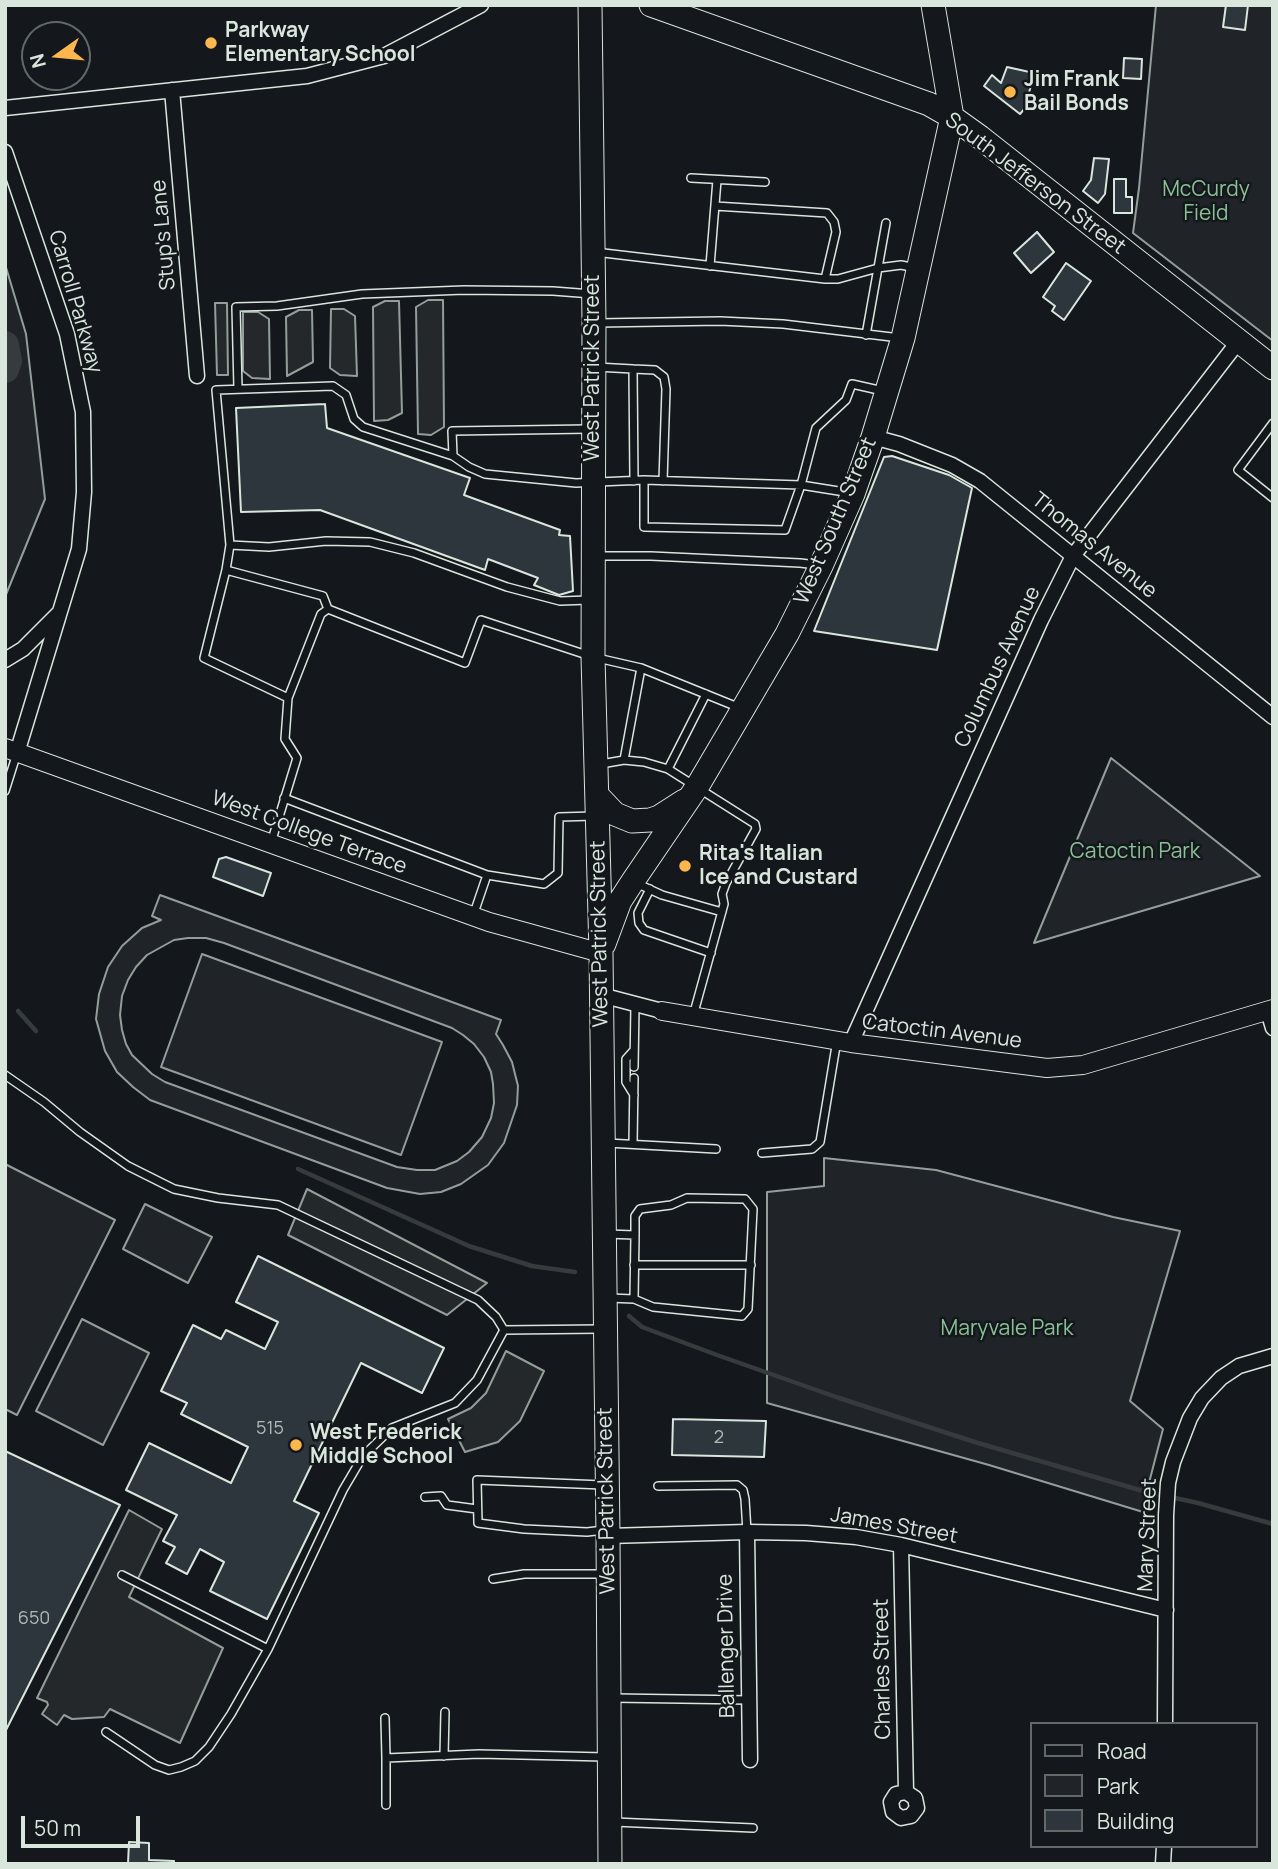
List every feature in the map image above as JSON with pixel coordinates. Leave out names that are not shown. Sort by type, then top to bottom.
[{"type":"main road","name":"West Patrick Street","points":[[590,5],[594,323],[593,657],[601,995],[610,1864]]},
{"type":"main road","name":"South Jefferson Street","points":[[651,5],[929,104],[952,117],[1273,368]]},
{"type":"main road","name":"West South Street","points":[[600,953],[621,901],[641,885],[787,634],[853,494],[903,338],[952,117],[933,5]]},
{"type":"main road","points":[[597,806],[632,821],[640,821],[659,817],[694,792]]},
{"type":"street","points":[[5,108],[307,76],[384,56],[481,5]]},
{"type":"street","name":"Stup's Lane","points":[[172,90],[198,376]]},
{"type":"street","name":"Carroll Parkway","points":[[5,152],[67,334],[83,412],[84,492],[79,549],[60,613],[11,750]]},
{"type":"street","name":"Columbus Avenue","points":[[844,1042],[1073,556],[1238,342]]},
{"type":"street","name":"Thomas Avenue","points":[[873,437],[952,465],[980,481],[1273,717]]},
{"type":"street","points":[[5,660],[23,649],[60,613]]},
{"type":"street","name":"West College Terrace","points":[[11,750],[473,916],[600,953]]},
{"type":"street","name":"Catoctin Avenue","points":[[601,995],[662,1011],[844,1042],[1039,1067],[1083,1065],[1270,1010]]},
{"type":"street","points":[[1270,1010],[1273,1028]]},
{"type":"street","name":"Mary Street","points":[[1165,1722],[1168,1483],[1179,1443],[1202,1398],[1222,1378],[1240,1366],[1273,1356]]},
{"type":"street","name":"James Street","points":[[608,1533],[747,1532],[856,1537],[901,1545],[1166,1610]]},
{"type":"street","name":"Ballenger Drive","points":[[747,1532],[750,1760]]},
{"type":"street","name":"Charles Street","points":[[901,1545],[906,1792]]},
{"type":"lane","points":[[691,178],[765,182]]},
{"type":"lane","points":[[710,266],[717,180]]},
{"type":"lane","points":[[715,206],[827,213],[834,222],[836,232],[825,279]]},
{"type":"lane","points":[[866,335],[886,223]]},
{"type":"lane","points":[[593,252],[825,279],[838,279],[901,265],[920,268]]},
{"type":"lane","points":[[237,389],[236,307],[277,306],[362,294],[464,290],[592,294]]},
{"type":"lane","points":[[594,323],[720,321],[783,324],[903,338]]},
{"type":"lane","points":[[593,367],[655,370],[664,377],[666,389],[663,481]]},
{"type":"lane","points":[[633,369],[634,481]]},
{"type":"lane","points":[[644,480],[645,527],[785,530],[816,428],[846,400],[852,384],[887,392]]},
{"type":"lane","points":[[288,698],[204,658],[230,545],[215,390],[333,386],[346,395],[354,419],[363,427],[453,456],[485,474],[576,483],[644,480],[800,485],[853,494]]},
{"type":"lane","points":[[1273,422],[1238,470],[1273,498]]},
{"type":"lane","points":[[453,456],[452,431],[593,429]]},
{"type":"lane","points":[[230,545],[269,547],[326,541],[370,542],[414,553],[507,587],[560,601],[594,600]]},
{"type":"lane","points":[[593,555],[821,566]]},
{"type":"lane","points":[[226,570],[323,596],[328,609],[465,663],[481,620],[593,657],[641,668],[744,709]]},
{"type":"lane","points":[[270,843],[297,758],[285,739],[288,698],[321,614],[328,609]]},
{"type":"lane","points":[[624,760],[641,668]]},
{"type":"lane","points":[[668,769],[706,694]]},
{"type":"lane","points":[[5,791],[11,750]]},
{"type":"lane","points":[[596,764],[624,760],[644,761],[668,769],[694,792],[755,824],[756,829],[722,894],[724,904],[693,1016]]},
{"type":"lane","points":[[284,798],[488,875],[544,884],[558,873],[559,817],[597,806]]},
{"type":"lane","points":[[473,916],[488,875]]},
{"type":"lane","points":[[711,954],[644,930],[639,923],[638,913],[641,885],[662,895],[722,912]]},
{"type":"lane","points":[[634,1067],[635,1004]]},
{"type":"lane","points":[[762,1153],[812,1149],[820,1142],[844,1042]]},
{"type":"lane","points":[[634,1095],[625,1082],[626,1059],[635,1050]]},
{"type":"lane","points":[[5,1075],[128,1166],[174,1189],[218,1198],[278,1205],[478,1300],[496,1317],[504,1330]]},
{"type":"lane","points":[[633,1144],[634,1078]]},
{"type":"lane","points":[[603,1143],[716,1149]]},
{"type":"lane","points":[[605,1298],[634,1299],[653,1307],[742,1316],[748,1310],[753,1209],[745,1199],[687,1198],[671,1205],[640,1209],[635,1216],[634,1299]]},
{"type":"lane","points":[[604,1234],[635,1235]]},
{"type":"lane","points":[[634,1265],[751,1265]]},
{"type":"lane","points":[[504,1330],[605,1329]]},
{"type":"lane","points":[[106,1732],[155,1765],[169,1770],[195,1761],[209,1747],[268,1649],[363,1456],[392,1428],[455,1403],[477,1380],[504,1330]]},
{"type":"lane","points":[[607,1486],[477,1480],[477,1509],[478,1523],[524,1529],[608,1533]]},
{"type":"lane","points":[[658,1486],[737,1485],[743,1490],[745,1499],[747,1532]]},
{"type":"lane","points":[[425,1497],[441,1496],[447,1505],[477,1509]]},
{"type":"lane","points":[[493,1579],[524,1574],[608,1574]]},
{"type":"lane","points":[[122,1575],[268,1649]]},
{"type":"lane","points":[[609,1698],[749,1700]]},
{"type":"lane","points":[[444,1712],[444,1756]]},
{"type":"lane","points":[[385,1718],[386,1805]]},
{"type":"lane","points":[[386,1758],[479,1754],[609,1757]]},
{"type":"lane","points":[[610,1821],[753,1828]]},
{"type":"green space","name":"McCurdy Field","points":[[1156,5],[1273,5],[1273,341],[1133,233]]},
{"type":"green space","points":[[5,264],[26,334],[45,499],[5,597]]},
{"type":"green space","name":"Catoctin Park","points":[[1111,758],[1260,876],[1034,943]]},
{"type":"green space","points":[[160,895],[501,1020],[496,1034],[512,1062],[518,1086],[517,1105],[504,1143],[488,1165],[461,1184],[441,1192],[420,1194],[387,1188],[150,1100],[117,1072],[105,1051],[96,1019],[99,994],[108,967],[122,946],[142,928],[161,920],[152,916]],"holes":[[[206,938],[452,1028],[463,1035],[484,1057],[491,1072],[494,1103],[491,1118],[482,1137],[457,1161],[435,1170],[397,1167],[165,1082],[152,1074],[132,1055],[122,1030],[122,996],[128,980],[147,955],[174,940]]]},
{"type":"green space","points":[[202,954],[442,1042],[401,1155],[161,1067]]},
{"type":"green space","name":"Maryvale Park","points":[[824,1158],[936,1170],[1113,1217],[1180,1231],[1130,1401],[1163,1429],[1143,1512],[989,1465],[767,1403],[767,1192],[824,1186]]},
{"type":"green space","points":[[5,1164],[115,1220],[17,1415],[5,1409]]},
{"type":"green space","points":[[145,1204],[212,1237],[188,1283],[123,1249]]},
{"type":"green space","points":[[82,1319],[149,1353],[103,1445],[36,1411]]},
{"type":"shaded area","points":[[428,300],[443,300],[444,427],[431,435],[418,434],[416,307]]},
{"type":"shaded area","points":[[385,301],[399,301],[402,413],[388,420],[374,421],[373,307]]},
{"type":"shaded area","points":[[215,303],[227,303],[228,375],[217,375]]},
{"type":"shaded area","points":[[331,309],[344,309],[355,316],[357,376],[340,375],[330,368]]},
{"type":"shaded area","points":[[299,310],[312,310],[313,362],[287,376],[286,317]]},
{"type":"shaded area","points":[[243,312],[258,312],[269,319],[270,379],[252,378],[243,371]]},
{"type":"shaded area","points":[[307,1189],[487,1283],[447,1315],[288,1235]]},
{"type":"shaded area","points":[[506,1351],[544,1371],[520,1421],[498,1442],[465,1452],[448,1419],[471,1408],[486,1393]]},
{"type":"shaded area","points":[[129,1510],[162,1529],[129,1597],[223,1648],[180,1743],[110,1709],[104,1717],[72,1719],[64,1715],[57,1725],[42,1714],[47,1702],[37,1698]]},
{"type":"building","points":[[1226,5],[1248,5],[1245,30],[1223,27]]},
{"type":"building","points":[[1124,58],[1142,59],[1141,79],[1123,78]]},
{"type":"building","name":"Jim Frank Bail Bonds","points":[[1007,67],[1034,73],[1028,97],[1032,100],[1020,114],[984,86],[992,75],[1001,83]]},
{"type":"building","points":[[1094,158],[1109,159],[1105,194],[1098,203],[1083,191],[1091,180]]},
{"type":"building","points":[[1114,179],[1126,179],[1126,197],[1132,197],[1132,213],[1114,213]]},
{"type":"building","points":[[1037,232],[1054,252],[1031,273],[1014,253]]},
{"type":"building","points":[[1066,263],[1091,281],[1064,320],[1052,311],[1055,306],[1043,297]]},
{"type":"building","points":[[325,404],[327,428],[470,478],[464,495],[560,530],[559,535],[570,536],[573,591],[559,595],[534,585],[538,578],[488,559],[485,570],[320,510],[241,512],[236,408]]},
{"type":"building","points":[[892,456],[949,475],[972,488],[937,650],[814,631],[884,457]]},
{"type":"building","points":[[226,857],[271,873],[263,896],[213,877],[219,859]]},
{"type":"building","points":[[258,1256],[444,1348],[422,1393],[361,1363],[294,1501],[319,1513],[267,1619],[210,1591],[224,1562],[200,1549],[187,1574],[166,1563],[175,1547],[163,1541],[177,1515],[126,1490],[149,1443],[231,1483],[248,1447],[181,1414],[187,1403],[161,1391],[193,1325],[221,1339],[226,1330],[265,1349],[278,1322],[236,1302]]},
{"type":"building","points":[[673,1419],[766,1421],[764,1457],[672,1455]]},
{"type":"building","points":[[5,1451],[120,1505],[5,1732]]},
{"type":"building","points":[[129,1842],[149,1843],[149,1860],[174,1861],[174,1864],[128,1864]]},
{"type":"waterway","points":[[5,345],[8,361],[5,369]]},
{"type":"waterway","points":[[18,1011],[36,1031]]},
{"type":"waterway","points":[[298,1169],[469,1246],[532,1266],[575,1272]]},
{"type":"waterway","points":[[629,1316],[642,1327],[717,1355],[978,1443],[1143,1491],[1273,1524]]},
{"type":"place","name":"Parkway Elementary School","points":[[211,43]]},
{"type":"place","name":"Jim Frank Bail Bonds","points":[[1010,92]]},
{"type":"place","name":"Rita's Italian Ice and Custard","points":[[685,866]]},
{"type":"place","name":"West Frederick Middle School","points":[[296,1445]]}]
